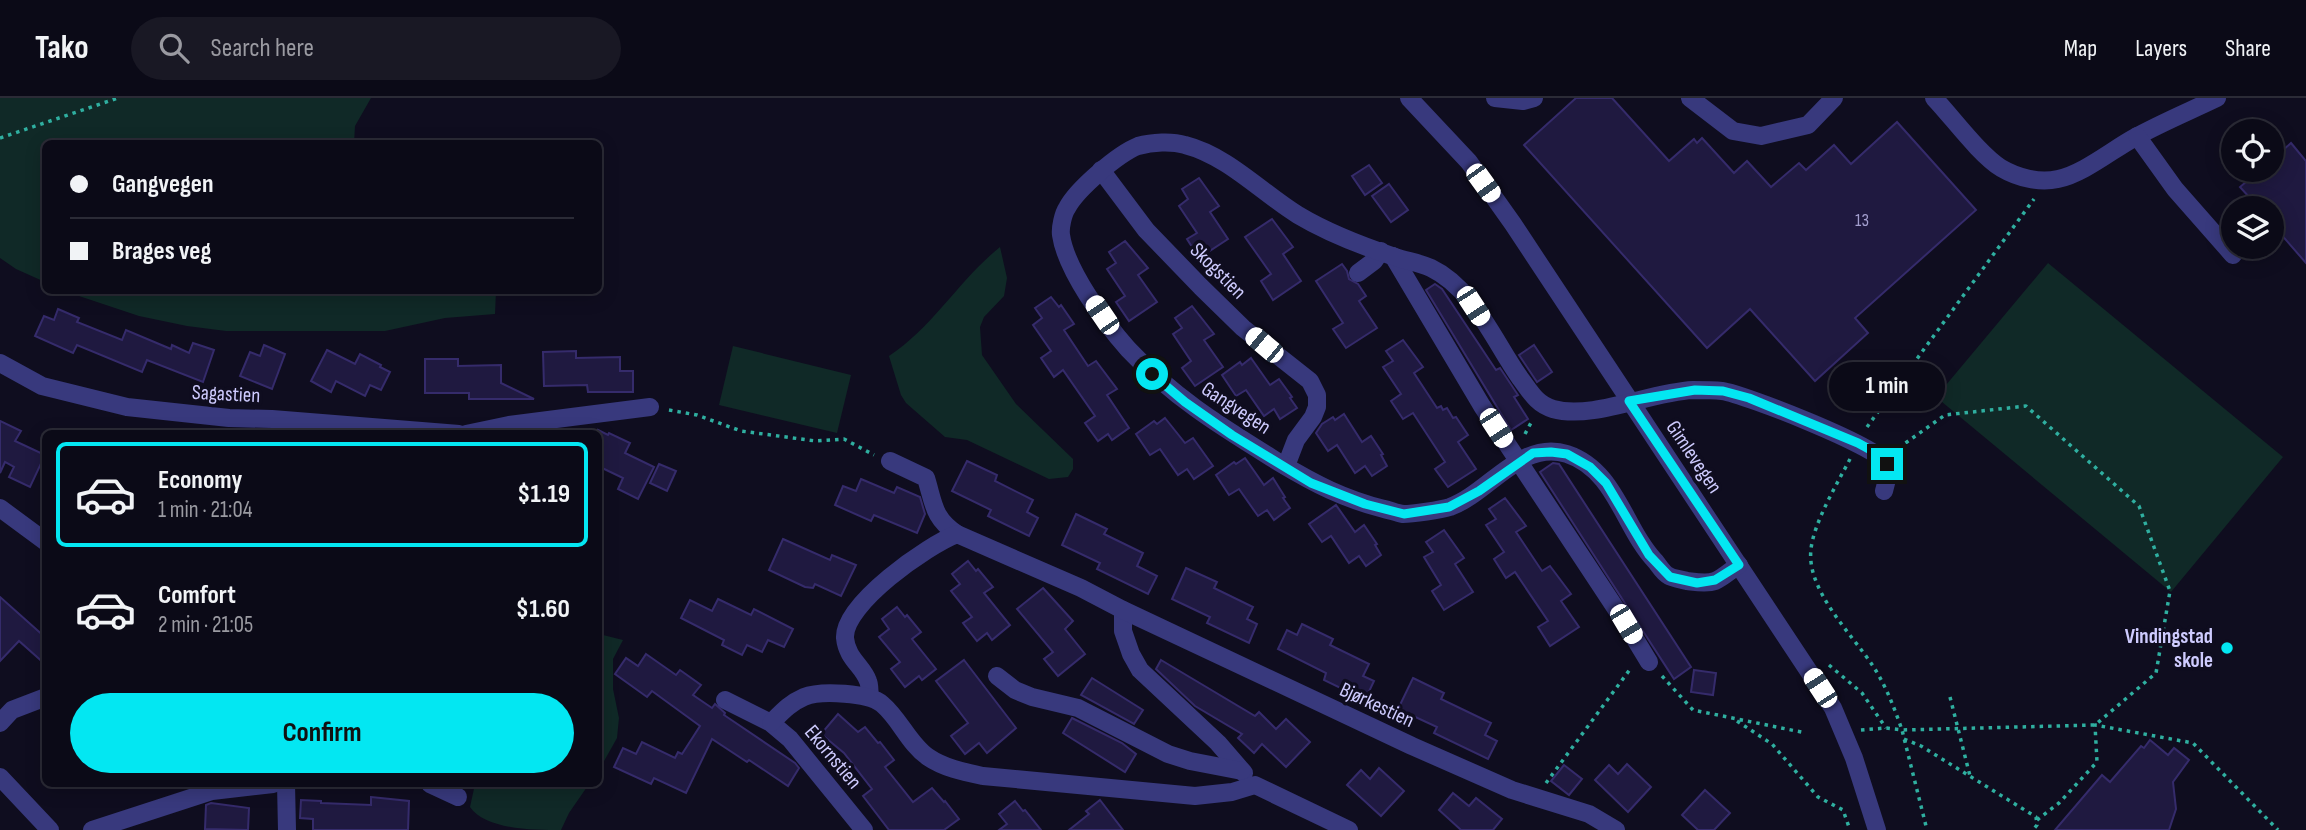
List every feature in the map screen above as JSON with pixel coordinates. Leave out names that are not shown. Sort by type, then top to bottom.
[{"type":"street","name":"Gimlevegen","points":[[1409,98],[1476,173],[1558,291],[1833,708],[1854,758],[1877,830]]},
{"type":"street","points":[[1495,98],[1523,101],[1534,98]]},
{"type":"street","points":[[1690,98],[1733,131],[1761,136],[1808,125],[1834,98]]},
{"type":"street","points":[[1937,99],[1986,155],[2000,167],[2020,177],[2042,181],[2073,174],[2137,136],[2217,98]]},
{"type":"street","points":[[2137,136],[2175,189],[2221,241]]},
{"type":"street","name":"Gangvegen","points":[[1540,405],[1511,366],[1473,306],[1450,279],[1428,266],[1338,236],[1298,215],[1226,164],[1186,145],[1142,145],[1121,155],[1101,170],[1067,207],[1060,232],[1072,270],[1118,338],[1152,374],[1185,402],[1232,435],[1311,483],[1365,504],[1404,514],[1449,507],[1479,491],[1517,458],[1533,453],[1567,454],[1590,467],[1606,483],[1649,555],[1670,577],[1697,583],[1715,580],[1739,565]]},
{"type":"street","name":"Skogstien","points":[[1101,170],[1146,230],[1201,288],[1243,328],[1310,382],[1317,396],[1317,407],[1296,440],[1286,466]]},
{"type":"street","points":[[1358,273],[1387,254],[1482,406],[1646,657]]},
{"type":"street","name":"Sagastien","points":[[0,363],[42,386],[127,407],[229,418],[409,430]]},
{"type":"street","points":[[1540,405],[1562,412],[1594,411],[1629,401],[1695,390],[1723,391],[1749,398],[1858,443],[1878,454],[1887,464],[1884,491]]},
{"type":"street","points":[[490,430],[579,415],[650,407]]},
{"type":"street","name":"Bjørkestien","points":[[890,461],[926,478],[938,518],[943,525],[957,534],[1081,588],[1412,746],[1512,790],[1589,814],[1616,830]]},
{"type":"street","points":[[0,508],[42,539]]},
{"type":"street","points":[[870,697],[868,680],[846,645],[845,635],[851,618],[863,600],[900,569],[957,534]]},
{"type":"street","points":[[1123,610],[1123,631],[1130,654],[1140,670],[1218,743],[1255,785],[1349,830]]},
{"type":"street","points":[[998,676],[1015,690],[1078,708],[1168,754],[1242,771]]},
{"type":"street","points":[[771,723],[786,706],[807,695],[870,697],[881,703],[925,755],[955,770],[983,776],[1195,796],[1232,792],[1255,785]]},
{"type":"street","points":[[0,723],[12,710],[42,699]]},
{"type":"street","name":"Ekornstien","points":[[725,700],[771,723],[790,739],[864,830]]},
{"type":"street","points":[[0,777],[50,830]]},
{"type":"street","points":[[92,830],[212,791],[247,787]]},
{"type":"street","points":[[286,787],[287,830]]},
{"type":"path","points":[[0,138],[118,98]]},
{"type":"path","points":[[1863,433],[2034,199]]},
{"type":"path","points":[[1517,458],[1540,405]]},
{"type":"path","points":[[1883,459],[1945,415],[2026,406],[2138,506],[2170,591],[2156,673],[2095,725]]},
{"type":"path","points":[[650,407],[697,415],[741,431],[816,441],[844,439],[890,461]]},
{"type":"path","points":[[1854,451],[1827,504],[1813,540],[1811,570],[1822,593],[1883,683],[1902,730],[1927,830]]},
{"type":"path","points":[[1539,798],[1547,781],[1646,657],[1693,710],[1806,733]]},
{"type":"path","points":[[1826,663],[1862,692],[1886,728]]},
{"type":"path","points":[[1950,697],[1970,777]]},
{"type":"path","points":[[1735,720],[1772,744],[1818,797],[1843,810],[1850,830]]},
{"type":"path","points":[[2034,830],[2038,820],[2059,803],[2097,762],[2095,725]]},
{"type":"path","points":[[1858,730],[2095,725],[2193,743],[2278,830]]},
{"type":"path","points":[[1904,739],[1921,746],[2038,820]]},
{"type":"green space","points":[[0,98],[371,98],[355,126],[354,140],[42,140],[42,281],[0,258]]},
{"type":"green space","points":[[1000,247],[1007,278],[1004,296],[984,317],[980,327],[982,355],[1016,404],[1073,459],[1073,469],[1068,477],[1049,479],[967,440],[945,437],[906,403],[889,356],[919,331]]},
{"type":"green space","points":[[2048,263],[2283,457],[2171,592],[1936,397]]},
{"type":"green space","points":[[73,294],[496,294],[495,314],[445,318],[385,331],[226,331],[139,316]]},
{"type":"green space","points":[[733,346],[851,375],[837,433],[719,405]]},
{"type":"green space","points":[[602,635],[623,640],[613,659],[613,689],[619,718],[617,738],[602,765]]},
{"type":"green space","points":[[474,787],[587,787],[561,830],[538,830],[499,824],[477,815],[470,807]]},
{"type":"building","points":[[1576,98],[1612,98],[1669,161],[1694,139],[1697,143],[1702,138],[1734,173],[1747,161],[1771,187],[1799,163],[1806,170],[1834,145],[1851,164],[1897,122],[1976,210],[1855,318],[1868,333],[1815,381],[1750,309],[1707,348],[1524,145]]},
{"type":"building","points":[[2291,143],[2306,161],[2306,263],[2284,238],[2284,196],[2248,196],[2240,187],[2246,182],[2284,182],[2284,149]]},
{"type":"building","points":[[1369,165],[1382,183],[1365,195],[1352,176]]},
{"type":"building","points":[[1199,178],[1219,206],[1210,212],[1228,239],[1199,258],[1187,239],[1197,233],[1179,206],[1188,199],[1182,189]]},
{"type":"building","points":[[1389,184],[1408,210],[1391,222],[1372,196]]},
{"type":"building","points":[[1272,219],[1293,247],[1283,254],[1301,281],[1273,300],[1261,281],[1271,274],[1245,237]]},
{"type":"building","points":[[1125,241],[1148,268],[1138,275],[1157,302],[1129,321],[1116,302],[1125,296],[1107,269],[1116,263],[1109,252]]},
{"type":"building","points":[[1342,264],[1349,279],[1358,284],[1366,296],[1359,301],[1377,328],[1346,348],[1333,329],[1343,323],[1316,281]]},
{"type":"building","points":[[1435,284],[1442,289],[1496,370],[1500,368],[1518,395],[1514,397],[1528,419],[1511,430],[1426,290]]},
{"type":"building","points":[[1051,297],[1059,307],[1061,305],[1074,324],[1064,330],[1088,366],[1096,361],[1117,389],[1107,395],[1129,428],[1112,440],[1108,434],[1098,441],[1085,423],[1095,416],[1063,370],[1054,377],[1041,358],[1051,351],[1033,325],[1042,318],[1035,308]]},
{"type":"building","points":[[1192,306],[1214,334],[1204,340],[1223,367],[1195,386],[1182,368],[1191,361],[1173,334],[1182,328],[1175,318]]},
{"type":"building","points":[[58,309],[79,318],[77,322],[122,340],[126,330],[171,349],[172,345],[189,353],[193,343],[214,350],[203,382],[147,360],[142,372],[77,345],[73,353],[35,336],[44,316],[54,320]]},
{"type":"building","points":[[1403,340],[1423,367],[1414,373],[1437,408],[1447,408],[1468,435],[1458,442],[1476,469],[1448,487],[1435,469],[1445,462],[1413,413],[1403,419],[1391,401],[1401,394],[1383,367],[1393,361],[1386,351]]},
{"type":"building","points":[[264,345],[285,354],[272,389],[240,376],[250,352],[260,356]]},
{"type":"building","points":[[1534,345],[1552,372],[1537,382],[1519,355]]},
{"type":"building","points":[[327,350],[355,364],[360,354],[381,365],[380,367],[390,372],[381,390],[370,385],[365,396],[336,381],[331,392],[311,381]]},
{"type":"building","points":[[576,351],[576,358],[620,357],[620,371],[633,371],[633,392],[588,392],[587,385],[544,386],[543,352]]},
{"type":"building","points":[[1251,358],[1270,385],[1279,379],[1297,408],[1280,419],[1274,409],[1264,416],[1246,390],[1236,396],[1222,375],[1240,362],[1242,365]]},
{"type":"building","points":[[425,359],[458,359],[458,366],[501,365],[501,383],[534,399],[469,399],[469,393],[425,393]]},
{"type":"building","points":[[1344,414],[1362,442],[1371,436],[1383,454],[1381,455],[1387,466],[1372,476],[1365,466],[1355,473],[1337,445],[1328,451],[1316,433],[1322,424]]},
{"type":"building","points":[[1165,418],[1185,443],[1193,438],[1213,466],[1194,479],[1187,469],[1178,475],[1160,449],[1150,455],[1136,434],[1154,421],[1157,424]]},
{"type":"building","points":[[0,421],[21,431],[15,441],[42,454],[42,461],[30,487],[9,477],[14,467],[5,462],[0,473]]},
{"type":"building","points":[[602,432],[630,443],[625,453],[654,467],[638,499],[618,489],[623,478],[602,468]]},
{"type":"building","points":[[1245,458],[1264,485],[1273,478],[1285,497],[1283,498],[1290,508],[1274,520],[1267,510],[1258,516],[1239,489],[1229,495],[1216,475],[1234,462],[1236,464]]},
{"type":"building","points":[[967,461],[997,475],[995,481],[1033,500],[1027,512],[1038,518],[1029,536],[988,516],[991,510],[952,491]]},
{"type":"building","points":[[1553,463],[1559,464],[1691,667],[1674,679],[1540,472]]},
{"type":"building","points":[[659,464],[676,471],[667,491],[650,483]]},
{"type":"building","points":[[861,479],[894,493],[897,487],[920,497],[925,514],[917,533],[874,515],[871,521],[835,505],[843,486],[856,491]]},
{"type":"building","points":[[1505,498],[1526,526],[1516,532],[1542,571],[1550,566],[1571,594],[1561,601],[1579,627],[1550,646],[1538,627],[1548,621],[1515,572],[1506,578],[1494,559],[1504,552],[1486,525],[1496,519],[1489,509]]},
{"type":"building","points":[[1336,505],[1355,532],[1364,525],[1377,544],[1375,545],[1381,555],[1366,566],[1359,556],[1349,563],[1331,536],[1322,542],[1309,524]]},
{"type":"building","points":[[1076,514],[1107,529],[1104,534],[1143,553],[1137,566],[1157,576],[1148,594],[1097,569],[1100,563],[1062,545]]},
{"type":"building","points":[[1444,530],[1464,558],[1455,564],[1473,592],[1444,610],[1432,591],[1441,585],[1424,557],[1433,552],[1426,542]]},
{"type":"building","points":[[783,539],[830,560],[832,555],[856,565],[841,596],[815,584],[813,588],[805,587],[769,570]]},
{"type":"building","points":[[968,561],[993,587],[984,593],[1010,625],[992,640],[987,633],[977,641],[963,623],[972,617],[951,591],[960,584],[952,574]]},
{"type":"building","points":[[1186,568],[1217,582],[1214,588],[1253,607],[1247,619],[1257,624],[1249,643],[1207,623],[1210,617],[1172,599]]},
{"type":"building","points":[[1043,588],[1073,621],[1065,629],[1085,654],[1058,676],[1044,659],[1053,652],[1017,609]]},
{"type":"building","points":[[0,597],[42,634],[42,661],[19,641],[0,661]]},
{"type":"building","points":[[718,599],[751,615],[754,609],[793,629],[784,647],[768,640],[762,652],[747,645],[742,655],[722,645],[724,640],[681,618],[690,600],[712,611]]},
{"type":"building","points":[[897,607],[921,632],[912,639],[936,669],[922,680],[919,676],[905,687],[891,669],[900,662],[879,637],[889,629],[882,619]]},
{"type":"building","points":[[1302,624],[1333,639],[1330,645],[1369,664],[1363,676],[1374,681],[1365,700],[1324,680],[1326,673],[1278,649],[1287,630],[1297,635]]},
{"type":"building","points":[[646,654],[676,675],[680,670],[701,685],[693,695],[712,708],[715,704],[724,715],[795,763],[799,768],[788,786],[712,739],[686,793],[654,778],[651,784],[614,767],[623,748],[636,754],[642,742],[675,758],[678,752],[682,754],[700,726],[652,691],[647,697],[615,674],[626,658],[638,666]]},
{"type":"building","points":[[964,660],[1016,728],[987,753],[979,743],[965,754],[951,736],[968,723],[936,681]]},
{"type":"building","points":[[1161,660],[1255,716],[1259,712],[1276,729],[1286,719],[1310,742],[1286,767],[1262,744],[1254,753],[1238,738],[1242,734],[1195,706],[1156,669]]},
{"type":"building","points":[[1694,670],[1716,673],[1713,695],[1691,692]]},
{"type":"building","points":[[1092,678],[1143,710],[1134,724],[1081,695]]},
{"type":"building","points":[[1413,678],[1444,693],[1441,699],[1491,723],[1485,735],[1497,741],[1488,759],[1434,733],[1437,727],[1398,709]]},
{"type":"building","points":[[838,714],[858,732],[865,727],[878,743],[880,742],[894,760],[885,767],[913,802],[932,788],[959,819],[944,830],[889,830],[863,796],[872,789],[844,753],[821,734]]},
{"type":"building","points":[[1072,718],[1122,743],[1136,754],[1125,772],[1063,733]]},
{"type":"building","points":[[2150,740],[2168,755],[2174,748],[2189,760],[2173,782],[2176,809],[2169,830],[2055,830],[2102,775],[2110,782],[2141,746],[2144,748]]},
{"type":"building","points":[[1627,764],[1651,787],[1628,812],[1595,780],[1609,765],[1618,774]]},
{"type":"building","points":[[1564,765],[1582,779],[1569,795],[1551,781]]},
{"type":"building","points":[[1379,768],[1404,791],[1381,816],[1347,785],[1361,770],[1370,779]]},
{"type":"building","points":[[1705,790],[1730,813],[1714,830],[1698,830],[1682,815]]},
{"type":"building","points":[[1453,793],[1469,806],[1476,798],[1502,819],[1493,830],[1461,830],[1439,810]]},
{"type":"building","points":[[371,797],[409,801],[408,830],[313,830],[313,819],[300,818],[301,800],[371,805]]},
{"type":"building","points":[[1100,800],[1123,830],[1069,830],[1089,814],[1086,811]]},
{"type":"building","points":[[1015,801],[1041,830],[999,830],[1007,824],[999,814]]},
{"type":"building","points":[[211,803],[249,808],[248,830],[205,829],[206,805]]},
{"type":"place","name":"Vindingstad skole","points":[[2227,648]]},
{"type":"route","points":[[1152,374],[1185,402],[1232,435],[1311,483],[1365,504],[1404,514],[1449,507],[1479,491],[1533,453],[1567,454],[1590,467],[1606,483],[1649,555],[1670,577],[1697,583],[1715,580],[1739,565],[1629,401],[1695,390],[1723,391],[1749,398],[1858,443],[1878,454],[1887,464]]}]
